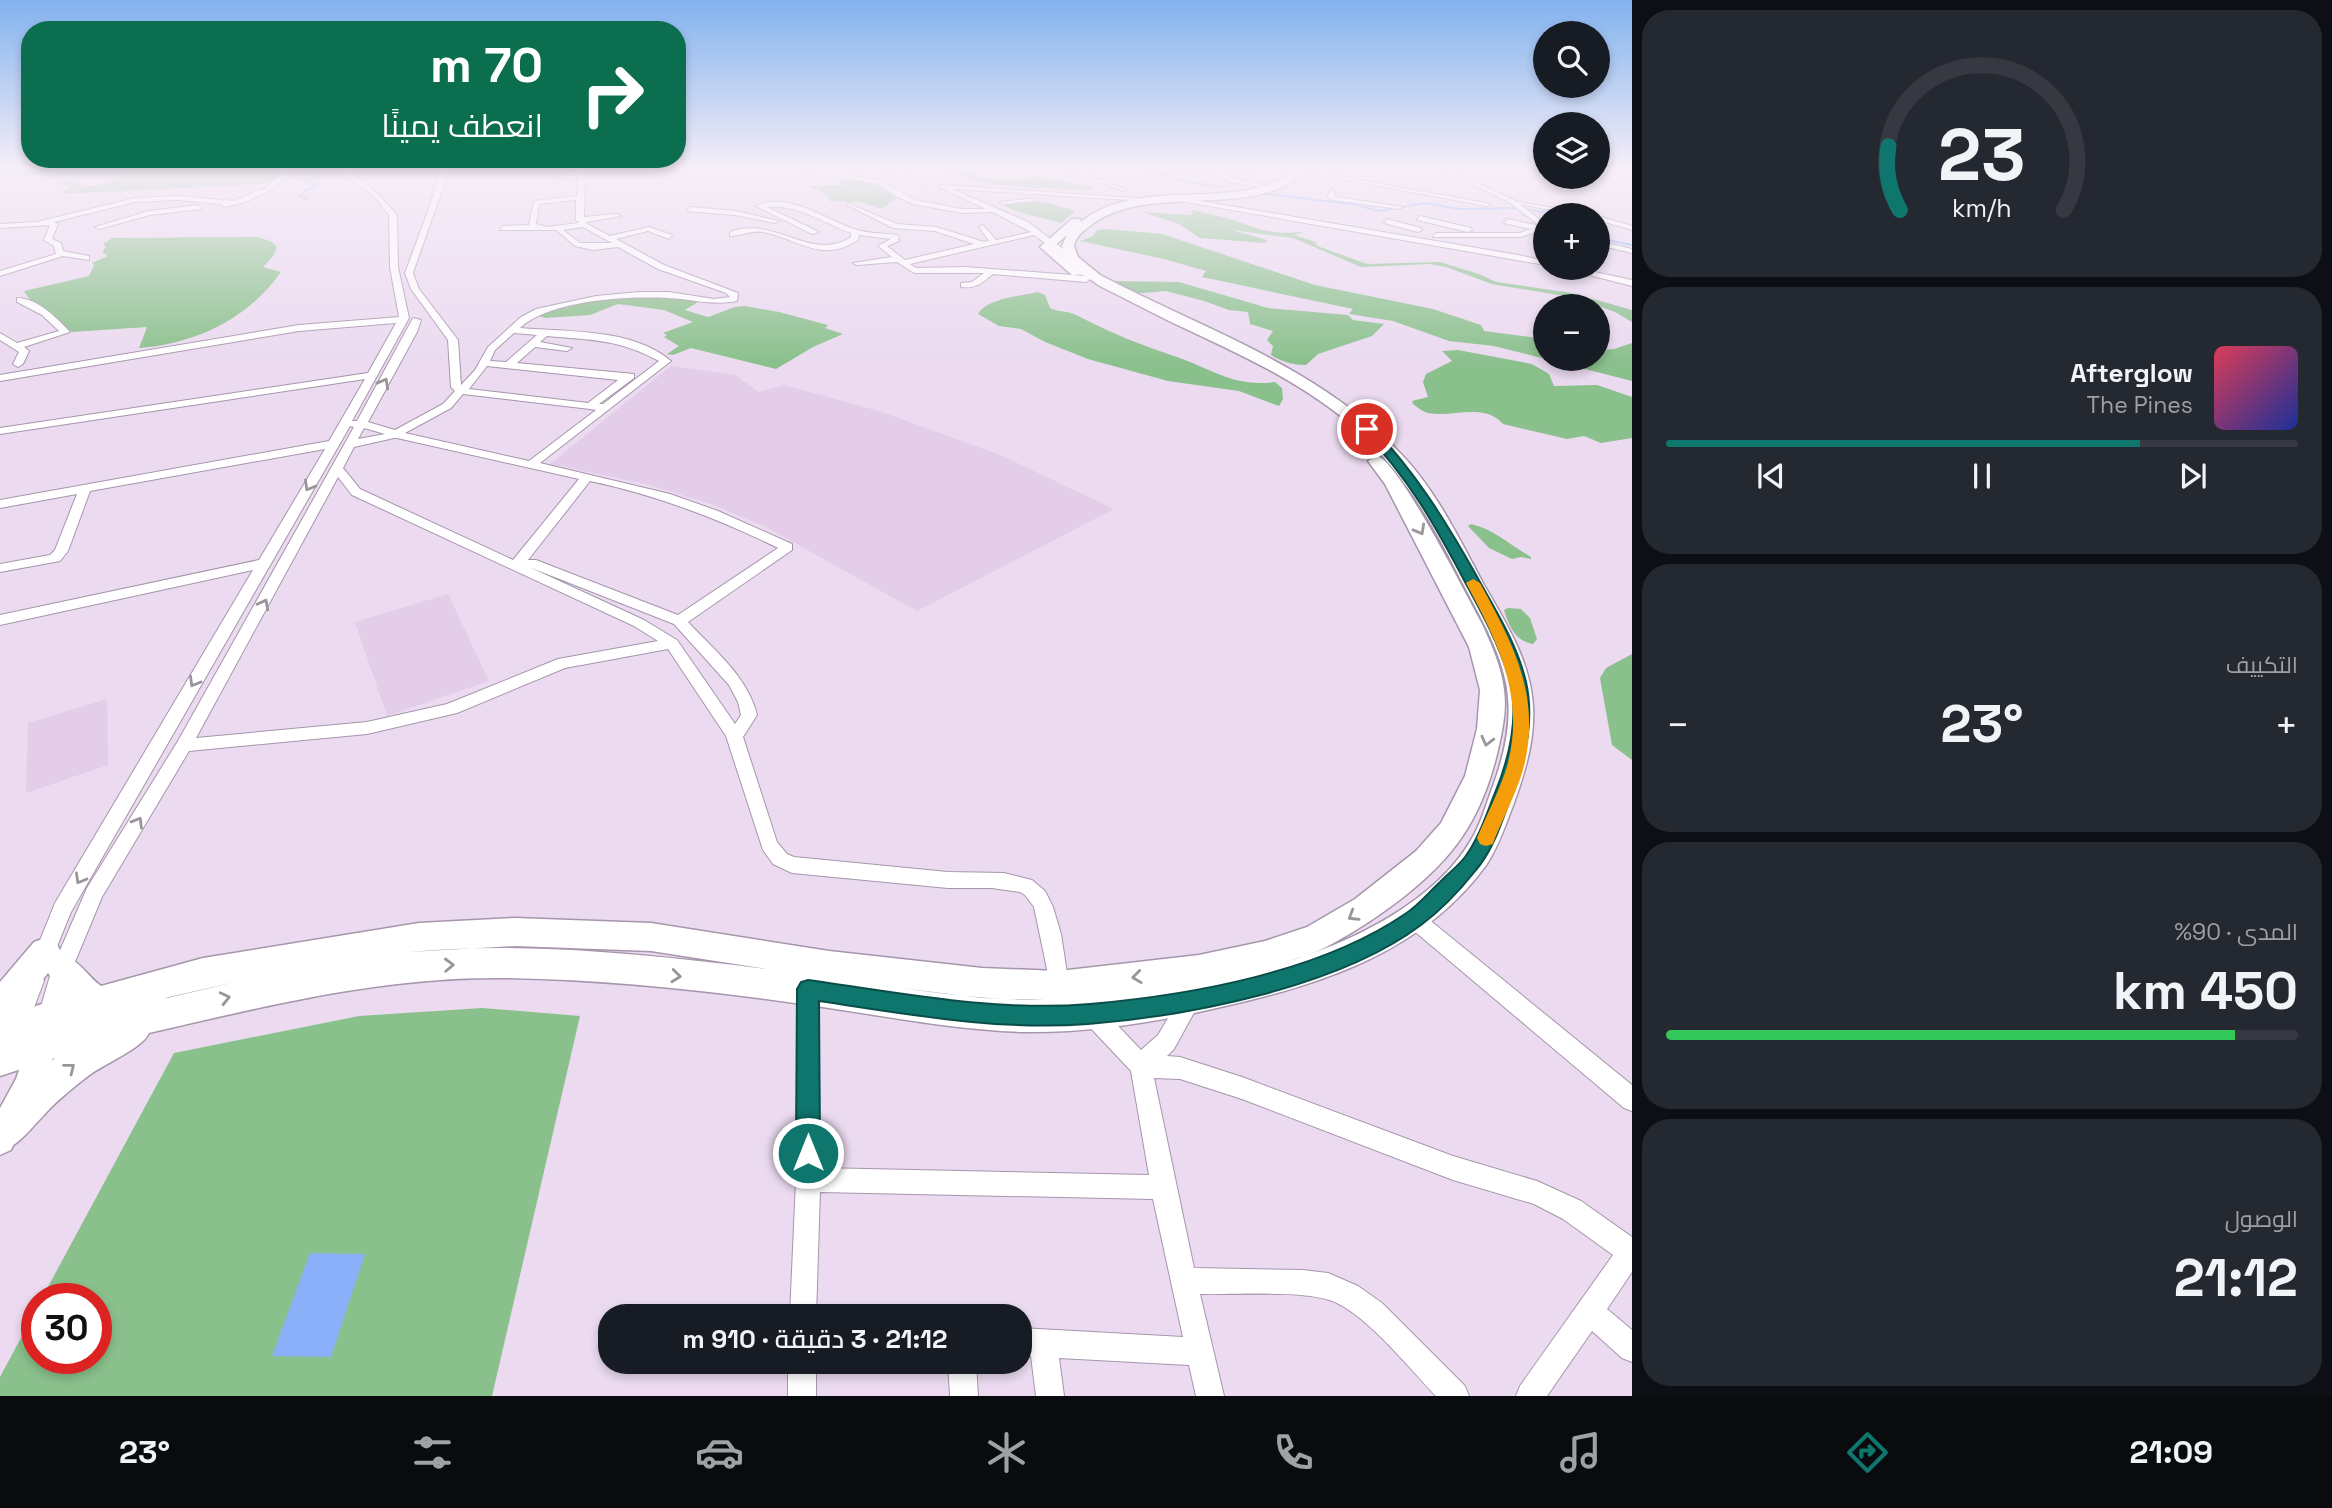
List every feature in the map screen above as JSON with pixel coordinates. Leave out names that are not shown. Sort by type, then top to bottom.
[{"type":"highway","points":[[1056,246],[1069,234]]},
{"type":"highway","points":[[1056,246],[1072,234]]},
{"type":"highway","points":[[14,1039],[102,1027],[303,981],[433,965],[567,964],[808,989],[987,1015],[1092,1014],[1190,1000],[1292,977],[1337,961],[1384,939],[1414,919],[1470,865],[1484,843],[1516,763],[1521,705],[1518,680],[1499,631],[1394,483],[1362,444],[1320,404],[1056,246]]},
{"type":"highway","points":[[14,1039],[97,1002],[203,973],[419,937],[515,932],[651,937],[829,965],[968,982],[1059,986],[1199,969],[1265,956],[1317,937],[1366,908],[1426,859],[1451,831],[1464,810],[1478,776],[1490,729],[1492,690],[1481,647],[1456,573]]},
{"type":"highway","points":[[14,1039],[53,960],[76,987],[97,1002]]},
{"type":"highway","points":[[2,1135],[43,1090],[79,1061],[110,1041],[173,1012]]},
{"type":"main road","points":[[2,1135],[29,1085],[14,1039]]},
{"type":"street","points":[[50,234],[48,240],[58,245],[61,253]]},
{"type":"street","points":[[391,234],[395,283],[411,321]]},
{"type":"street","points":[[422,234],[409,268],[415,289],[453,341],[454,382],[463,391],[607,408]]},
{"type":"street","points":[[562,234],[584,248],[593,250],[619,244]]},
{"type":"street","points":[[509,365],[513,330],[524,319],[539,311],[596,299],[657,295],[714,302],[736,297],[725,289],[661,267],[601,234]]},
{"type":"street","points":[[609,239],[628,234]]},
{"type":"street","points":[[662,234],[669,237]]},
{"type":"street","points":[[772,234],[804,246],[838,247],[851,242],[855,234]]},
{"type":"street","points":[[897,234],[896,239],[882,246],[918,272],[959,269],[990,271]]},
{"type":"street","points":[[951,234],[981,244]]},
{"type":"street","points":[[988,234],[994,242]]},
{"type":"street","points":[[1034,234],[1056,246]]},
{"type":"street","points":[[1037,234],[1056,246]]},
{"type":"street","points":[[1382,234],[1533,261]]},
{"type":"street","points":[[1427,234],[1431,236]]},
{"type":"street","points":[[1388,235],[1525,234]]},
{"type":"street","points":[[857,263],[900,261],[994,242],[1056,246]]},
{"type":"street","points":[[964,285],[974,285],[990,271],[1056,246]]},
{"type":"street","points":[[1610,246],[1632,251]]},
{"type":"street","points":[[0,274],[61,253],[86,258]]},
{"type":"street","points":[[43,271],[55,264],[49,259]]},
{"type":"street","points":[[1610,278],[1632,283]]},
{"type":"street","points":[[19,345],[65,332],[45,313],[20,300]]},
{"type":"street","points":[[0,376],[299,328],[411,321],[434,315]]},
{"type":"street","points":[[411,321],[445,328]]},
{"type":"street","points":[[14,1039],[53,960],[184,745],[338,469],[351,444],[353,424],[372,375],[411,321]]},
{"type":"street","points":[[53,960],[62,909],[332,444],[353,424],[411,321]]},
{"type":"street","points":[[513,330],[618,340],[666,361],[532,464]]},
{"type":"street","points":[[351,444],[394,435],[434,415],[463,391],[484,363],[545,332]]},
{"type":"street","points":[[0,336],[19,345],[24,351],[18,365]]},
{"type":"street","points":[[512,349],[567,348]]},
{"type":"street","points":[[0,376],[18,365],[100,351]]},
{"type":"street","points":[[590,406],[655,355]]},
{"type":"street","points":[[484,363],[627,378]]},
{"type":"street","points":[[0,431],[372,375]]},
{"type":"street","points":[[353,424],[627,484],[705,508],[788,547],[679,621]]},
{"type":"street","points":[[0,504],[332,444]]},
{"type":"street","points":[[338,469],[356,492]]},
{"type":"street","points":[[519,562],[587,477]]},
{"type":"street","points":[[0,568],[55,558],[61,551],[85,489]]},
{"type":"street","points":[[321,497],[339,492],[356,492],[519,562],[679,621],[735,682],[746,702],[749,715],[734,736]]},
{"type":"street","points":[[519,562],[639,623],[672,643],[696,674],[734,736],[769,845],[780,859],[792,865],[949,880],[1015,883],[1030,887],[1039,896],[1046,918],[1059,986]]},
{"type":"street","points":[[0,620],[265,563]]},
{"type":"street","points":[[222,635],[247,634]]},
{"type":"street","points":[[184,745],[367,728],[451,709],[563,663],[672,643]]},
{"type":"street","points":[[1414,919],[1632,1100]]},
{"type":"street","points":[[803,1304],[808,1180],[808,989]]},
{"type":"street","points":[[1141,1066],[1166,1042],[1190,1000]]},
{"type":"street","points":[[1092,1014],[1141,1066],[1163,1187],[1210,1396]]},
{"type":"street","points":[[1141,1066],[1180,1068],[1205,1076],[1453,1168],[1537,1193],[1572,1210],[1631,1251],[1530,1396]]},
{"type":"street","points":[[808,1180],[1163,1187]]},
{"type":"street","points":[[1184,1281],[1328,1286],[1349,1295],[1373,1312],[1455,1396]]},
{"type":"street","points":[[1590,1312],[1632,1348]]},
{"type":"street","points":[[1050,1396],[1032,1342],[1200,1352]]},
{"type":"street","points":[[802,1374],[802,1396]]},
{"type":"street","points":[[962,1374],[964,1396]]},
{"type":"shaded area","points":[[671,366],[735,375],[759,392],[784,385],[882,412],[1000,455],[1114,509],[917,611],[766,527],[711,504],[646,484],[550,464]]},
{"type":"shaded area","points":[[448,594],[489,681],[387,716],[355,622]]},
{"type":"shaded area","points":[[107,699],[108,765],[26,793],[28,723]]},
{"type":"green space","points":[[1094,234],[1162,234],[1315,285],[1433,309],[1481,325],[1484,331],[1533,337],[1533,356],[1494,346],[1449,341],[1393,321],[1349,314],[1353,309],[1202,277],[1206,271],[1080,241]]},
{"type":"green space","points":[[1194,234],[1247,234],[1267,240],[1265,243],[1200,238]]},
{"type":"green space","points":[[1264,234],[1297,234],[1294,235],[1367,264],[1440,262],[1496,282],[1576,294],[1552,294],[1492,284],[1430,264],[1361,267],[1293,238]]},
{"type":"green space","points":[[258,237],[277,247],[274,255],[263,267],[281,272],[268,289],[236,316],[219,326],[200,335],[160,346],[139,348],[147,327],[72,332],[32,303],[24,291],[89,276],[94,265],[92,263],[108,256],[102,252],[106,247],[103,244],[112,238]]},
{"type":"green space","points":[[1108,281],[1179,282],[1268,308],[1348,315],[1353,320],[1384,324],[1372,336],[1318,354],[1306,365],[1297,364],[1271,355],[1273,346],[1267,340],[1273,331],[1250,324],[1248,312],[1229,310],[1166,291],[1131,294]]},
{"type":"green space","points":[[1038,292],[1045,295],[1050,308],[1073,314],[1123,337],[1221,375],[1246,382],[1275,382],[1282,388],[1283,399],[1279,406],[1239,391],[1168,381],[1088,359],[1021,329],[999,326],[978,314],[996,301]]},
{"type":"green space","points":[[637,297],[674,297],[698,302],[685,310],[708,317],[744,306],[779,312],[828,325],[825,328],[843,334],[813,347],[776,369],[691,348],[673,355],[667,354],[679,346],[664,337],[667,335],[663,333],[693,322],[664,310],[618,304],[590,315],[545,318],[535,315],[585,303]]},
{"type":"green space","points":[[1610,304],[1632,310],[1632,322],[1610,310]]},
{"type":"green space","points":[[1632,343],[1632,381],[1592,371],[1610,371],[1610,349]]},
{"type":"green space","points":[[1458,350],[1532,364],[1533,371],[1549,374],[1554,386],[1597,385],[1632,397],[1632,438],[1601,443],[1584,436],[1567,439],[1503,424],[1495,417],[1477,412],[1437,414],[1422,411],[1412,401],[1428,397],[1423,382],[1426,374],[1452,361],[1442,351]]},
{"type":"green space","points":[[1471,524],[1495,534],[1531,559],[1512,559],[1489,548],[1468,526]]},
{"type":"green space","points":[[1521,609],[1530,618],[1537,639],[1533,644],[1522,640],[1514,632],[1504,610]]},
{"type":"green space","points":[[1632,654],[1632,760],[1612,745],[1600,678],[1606,668]]},
{"type":"green space","points":[[482,1008],[580,1016],[492,1396],[0,1396],[0,1377],[21,1338],[21,1374],[112,1374],[112,1283],[50,1283],[174,1053],[359,1016]]},
{"type":"water","points":[[310,1253],[365,1254],[331,1357],[272,1356]]},
{"type":"waterway","points":[[1610,240],[1632,245]]},
{"type":"slow traffic","points":[[1473,583],[1499,631],[1518,680],[1521,705],[1516,763],[1486,838]]},
{"type":"route","points":[[808,1153],[808,989],[987,1015],[1092,1014],[1190,1000],[1292,977],[1337,961],[1384,939],[1414,919],[1470,865],[1484,843],[1516,763],[1521,705],[1518,680],[1499,631],[1437,517],[1398,460],[1367,429]]}]
